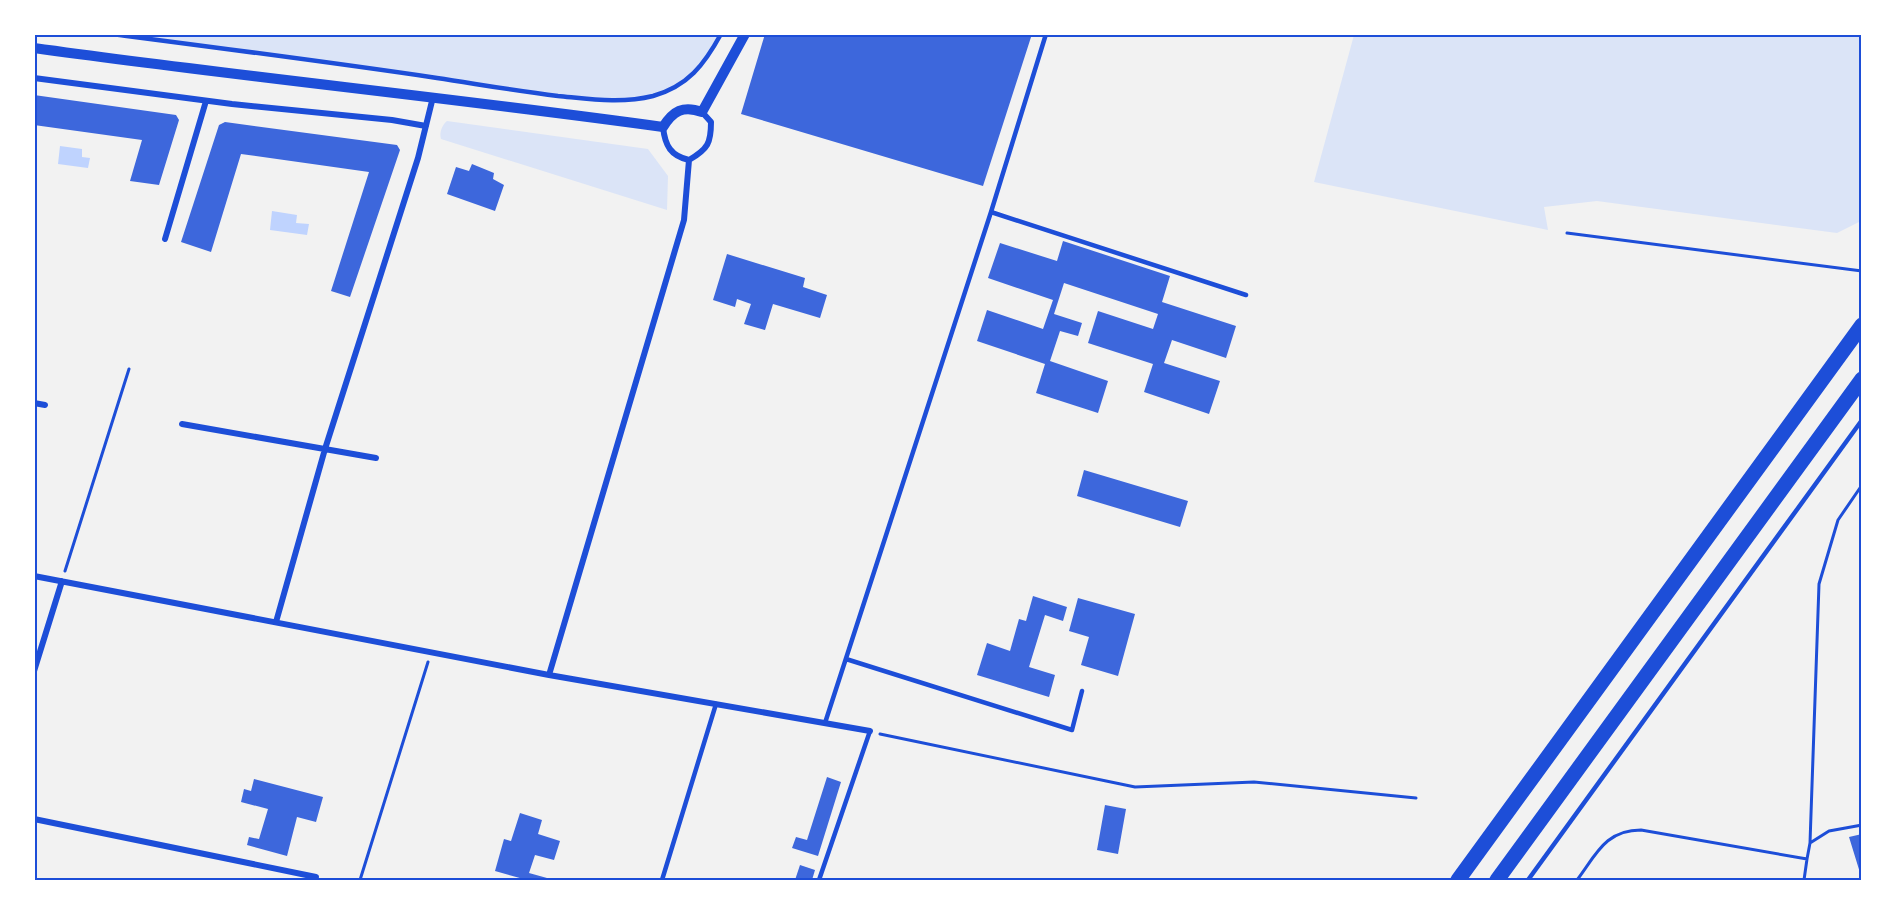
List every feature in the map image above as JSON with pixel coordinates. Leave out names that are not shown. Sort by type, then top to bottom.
[{"type":"highway","points":[[1458,880],[1862,325]]},
{"type":"highway","points":[[1497,880],[1862,379]]},
{"type":"street","points":[[702,112],[744,40],[745,34]]},
{"type":"street","points":[[34,48],[663,127]]},
{"type":"street","points":[[34,78],[206,101],[392,120],[426,126]]},
{"type":"street","points":[[276,622],[325,449],[418,158],[433,97]]},
{"type":"street","points":[[165,239],[206,101]]},
{"type":"street","points":[[692,108],[702,112],[711,122],[711,140],[702,152],[689,160],[676,157],[664,141],[663,127],[669,117],[680,110],[692,108]]},
{"type":"street","points":[[549,675],[684,220],[689,160]]},
{"type":"street","points":[[34,403],[45,405]]},
{"type":"street","points":[[182,424],[376,458]]},
{"type":"street","points":[[34,576],[549,675],[870,731]]},
{"type":"street","points":[[34,671],[62,581]]},
{"type":"street","points":[[34,819],[315,877]]},
{"type":"lane","points":[[112,34],[605,101],[655,95],[683,84],[710,54],[721,34]]},
{"type":"lane","points":[[825,723],[991,212],[1046,34]]},
{"type":"lane","points":[[991,212],[1246,296]]},
{"type":"lane","points":[[1528,880],[1862,420]]},
{"type":"lane","points":[[846,659],[1072,730],[1082,691]]},
{"type":"lane","points":[[662,880],[716,704]]},
{"type":"lane","points":[[819,880],[870,731]]},
{"type":"path","points":[[1567,233],[1862,271]]},
{"type":"path","points":[[62,581],[129,369]]},
{"type":"path","points":[[1804,880],[1810,843],[1820,584],[1838,520],[1862,485]]},
{"type":"path","points":[[360,880],[431,652]]},
{"type":"path","points":[[870,731],[1135,787],[1254,782],[1416,798]]},
{"type":"path","points":[[1810,843],[1829,831],[1862,825]]},
{"type":"path","points":[[1577,880],[1607,841],[1618,833],[1628,830],[1641,830],[1807,859]]},
{"type":"shaded area","points":[[114,35],[719,35],[704,61],[683,84],[666,92],[605,101]]},
{"type":"shaded area","points":[[1354,35],[1861,35],[1861,221],[1837,233],[1597,201],[1544,207],[1548,230],[1314,182]]},
{"type":"shaded area","points":[[447,121],[648,149],[668,176],[667,210],[441,139],[441,129]]},
{"type":"water","points":[[60,146],[82,149],[82,157],[90,158],[88,168],[58,164]]},
{"type":"water","points":[[272,211],[297,215],[296,223],[309,224],[307,235],[270,230]]},
{"type":"building","points":[[765,34],[1032,34],[983,186],[741,114]]},
{"type":"building","points":[[34,95],[176,115],[179,120],[159,185],[130,181],[142,140],[34,125]]},
{"type":"building","points":[[225,122],[397,145],[400,150],[350,297],[331,291],[369,172],[241,154],[211,252],[181,242],[219,125]]},
{"type":"building","points":[[472,164],[494,173],[493,179],[504,185],[495,211],[447,194],[456,167],[469,171]]},
{"type":"building","points":[[1063,241],[1170,276],[1162,302],[1236,326],[1226,358],[1172,340],[1164,363],[1220,381],[1209,414],[1144,392],[1153,364],[1088,343],[1098,311],[1153,329],[1158,314],[1064,283],[1054,314],[1082,323],[1078,336],[1060,331],[1050,361],[1108,381],[1098,413],[1036,393],[1045,364],[977,341],[987,310],[1043,329],[1053,300],[988,278],[1000,243],[1057,261]]},
{"type":"building","points":[[727,254],[805,278],[803,287],[827,295],[820,318],[773,304],[765,330],[744,324],[751,304],[737,299],[735,307],[713,300]]},
{"type":"building","points":[[1084,470],[1188,501],[1180,527],[1077,496]]},
{"type":"building","points":[[1033,596],[1067,607],[1063,621],[1045,615],[1029,667],[1055,675],[1049,697],[977,675],[987,643],[1010,651],[1019,619],[1026,621]]},
{"type":"building","points":[[1078,598],[1135,614],[1118,676],[1081,665],[1089,637],[1069,631]]},
{"type":"building","points":[[827,777],[841,782],[818,856],[792,848],[796,837],[807,840]]},
{"type":"building","points":[[254,779],[323,797],[316,822],[297,817],[287,856],[247,845],[249,837],[259,839],[268,809],[241,802],[244,789],[251,791]]},
{"type":"building","points":[[1105,805],[1126,809],[1118,854],[1097,850]]},
{"type":"building","points":[[520,813],[542,820],[538,834],[560,841],[554,860],[535,855],[529,873],[547,878],[546,880],[527,880],[495,871],[504,839],[511,841]]},
{"type":"building","points":[[1862,834],[1862,876],[1861,876],[1849,837]]},
{"type":"building","points":[[800,865],[815,870],[812,880],[795,880]]}]
